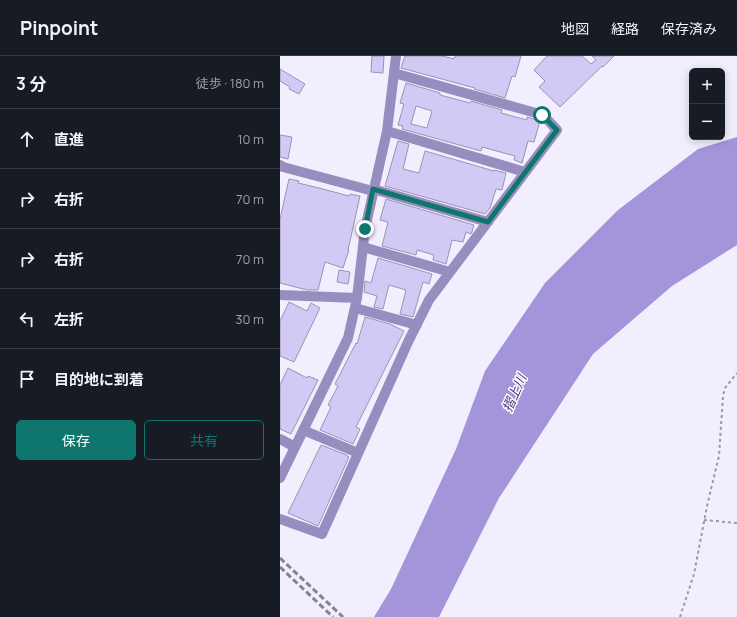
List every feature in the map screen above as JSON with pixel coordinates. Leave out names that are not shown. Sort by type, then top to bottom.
[{"type":"street","points":[[280,478],[348,338],[356,303],[365,229],[387,131],[396,56]]},
{"type":"street","points":[[280,519],[322,534],[417,325],[430,300],[557,130],[542,115],[394,72]]},
{"type":"street","points":[[387,131],[525,172]]},
{"type":"street","points":[[280,165],[488,222]]},
{"type":"street","points":[[363,247],[450,272]]},
{"type":"street","points":[[280,295],[356,303],[417,325]]},
{"type":"street","points":[[303,430],[358,453]]},
{"type":"street","points":[[280,439],[295,447]]},
{"type":"path","points":[[680,617],[694,574],[704,520],[720,456],[723,396],[725,388],[737,373]]},
{"type":"path","points":[[704,520],[737,522]]},
{"type":"water","name":"摺上川","points":[[737,137],[737,245],[672,286],[593,354],[499,498],[439,617],[374,617],[391,589],[456,449],[485,371],[545,283],[618,210],[698,149]]},
{"type":"building","points":[[372,56],[384,56],[383,73],[371,72]]},
{"type":"building","points":[[405,56],[443,56],[454,59],[455,56],[521,56],[515,77],[512,76],[505,98],[474,89],[475,88],[401,68]]},
{"type":"building","points":[[547,56],[582,56],[591,64],[596,60],[592,56],[614,56],[560,107],[539,87],[545,81],[534,70]]},
{"type":"building","points":[[280,69],[305,84],[299,94],[289,89],[290,87],[280,81]]},
{"type":"building","points":[[406,83],[440,93],[440,95],[470,103],[471,101],[502,110],[501,113],[527,120],[527,117],[540,121],[534,142],[528,141],[522,163],[514,160],[515,156],[482,147],[481,151],[402,129],[403,126],[398,125],[404,104],[400,103]],"holes":[[[416,106],[432,111],[427,128],[411,124]]]},
{"type":"building","points":[[280,135],[292,137],[288,159],[280,157]]},
{"type":"building","points":[[398,141],[409,144],[403,169],[419,173],[425,151],[494,171],[506,173],[502,190],[496,189],[490,208],[485,214],[385,186]]},
{"type":"building","points":[[289,179],[299,181],[298,183],[349,196],[350,194],[360,196],[349,250],[343,268],[325,262],[318,290],[307,290],[280,283],[280,219]]},
{"type":"building","points":[[386,199],[474,225],[472,232],[471,234],[466,232],[463,242],[452,240],[446,264],[433,260],[434,255],[417,250],[416,255],[382,246],[388,222],[380,220]]},
{"type":"building","points":[[378,258],[432,274],[429,284],[423,282],[413,317],[400,314],[406,290],[389,285],[383,309],[374,307],[377,296],[364,292],[365,281],[371,283]]},
{"type":"building","points":[[339,270],[350,272],[348,284],[337,282]]},
{"type":"building","points":[[289,302],[307,311],[311,303],[320,308],[294,362],[280,356],[280,321]]},
{"type":"building","points":[[365,317],[390,324],[404,331],[356,427],[360,429],[353,444],[320,430],[331,407],[328,405],[338,386],[335,384],[356,343],[357,344]]},
{"type":"building","points":[[288,368],[307,378],[308,376],[318,380],[291,434],[280,429],[280,385]]},
{"type":"building","points":[[321,445],[349,457],[318,526],[288,513]]},
{"type":"railway","points":[[280,558],[343,617]]},
{"type":"railway","points":[[280,567],[333,617]]},
{"type":"route","points":[[365,229],[373,189],[488,222],[557,130],[542,115]]}]
